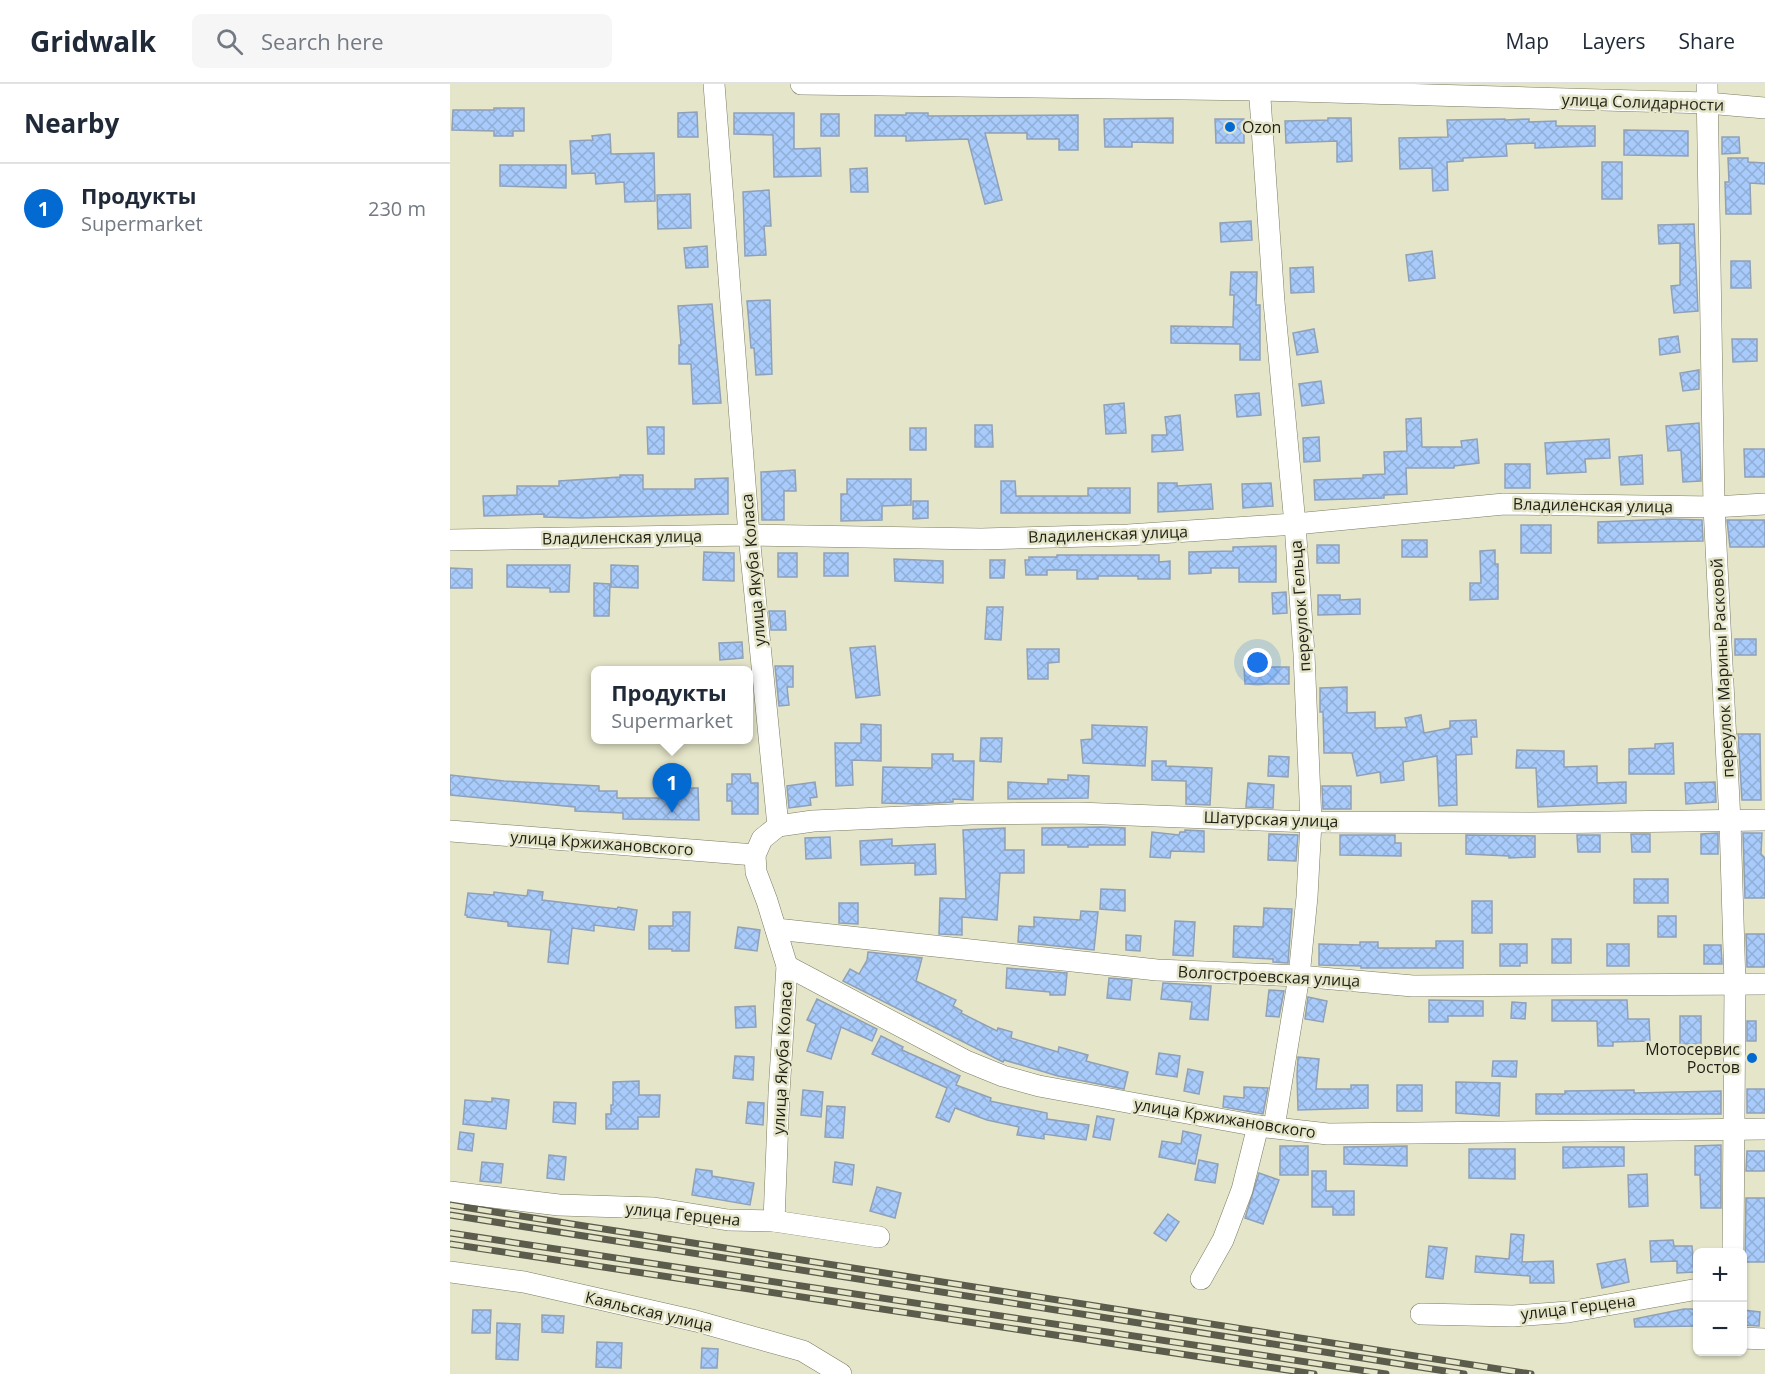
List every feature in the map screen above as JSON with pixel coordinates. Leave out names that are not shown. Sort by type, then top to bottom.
[{"type":"street","name":"улица Якуба Коласа","points":[[714,84],[749,535],[778,826]]},
{"type":"street","name":"улица Солидарности","points":[[801,84],[1259,87],[1707,94],[1765,108]]},
{"type":"street","name":"переулок Гельца","points":[[1201,1279],[1222,1240],[1266,1126],[1299,976],[1307,897],[1311,822],[1304,654],[1295,524],[1274,302],[1259,87]]},
{"type":"street","name":"переулок Марины Расковой","points":[[1707,94],[1714,507],[1730,821],[1734,984],[1733,1248]]},
{"type":"street","name":"Владиленская улица","points":[[450,540],[749,535],[981,539],[1128,535],[1295,524],[1504,504],[1714,507],[1765,504]]},
{"type":"street","name":"Шатурская улица","points":[[778,826],[813,821],[971,814],[1078,813],[1311,822],[1532,823],[1765,820]]},
{"type":"street","points":[[755,855],[762,839],[778,826]]},
{"type":"street","name":"улица Кржижановского","points":[[450,831],[755,855]]},
{"type":"street","name":"улица Якуба Коласа","points":[[755,855],[756,872],[787,966],[774,1221]]},
{"type":"street","name":"Волгостроевская улица","points":[[776,929],[1157,970],[1299,976],[1413,986],[1765,984]]},
{"type":"street","name":"улица Кржижановского","points":[[787,966],[966,1062],[1004,1076],[1039,1086],[1266,1126],[1328,1134],[1765,1129]]},
{"type":"street","name":"улица Герцена","points":[[450,1192],[559,1205],[654,1208],[728,1220],[774,1221],[879,1237]]},
{"type":"street","name":"Каяльская улица","points":[[450,1272],[524,1282],[696,1321],[803,1351],[841,1374]]},
{"type":"street","name":"улица Герцена","points":[[1421,1314],[1513,1316],[1568,1312],[1693,1290]]},
{"type":"street","points":[[1747,1338],[1765,1339]]},
{"type":"building","points":[[494,108],[524,108],[524,131],[513,131],[513,136],[494,136],[494,131],[452,130],[453,110],[494,110]]},
{"type":"building","points":[[697,112],[698,137],[678,137],[678,113]]},
{"type":"building","points":[[734,113],[794,113],[794,149],[820,148],[821,176],[774,177],[773,135],[734,134]]},
{"type":"building","points":[[906,113],[928,113],[928,116],[1078,115],[1078,150],[1059,150],[1059,139],[1027,139],[1027,133],[985,133],[1002,200],[985,204],[968,139],[906,141],[906,136],[875,136],[875,115],[906,115]]},
{"type":"building","points":[[821,114],[839,114],[839,136],[821,136]]},
{"type":"building","points":[[1173,118],[1173,143],[1132,142],[1132,147],[1105,147],[1104,119]]},
{"type":"building","points":[[1328,118],[1351,118],[1352,161],[1337,162],[1337,141],[1286,143],[1285,121],[1328,120]]},
{"type":"building","points":[[1215,119],[1244,119],[1244,143],[1216,143]]},
{"type":"building","points":[[1529,119],[1529,122],[1556,121],[1556,126],[1595,126],[1595,146],[1535,148],[1535,143],[1506,144],[1507,156],[1463,158],[1463,161],[1447,162],[1448,190],[1433,191],[1432,168],[1400,169],[1399,138],[1448,137],[1447,120]]},
{"type":"building","points":[[1624,130],[1688,131],[1688,156],[1624,155]]},
{"type":"building","points":[[610,134],[611,154],[654,153],[655,201],[625,202],[624,182],[596,184],[595,173],[572,174],[570,141],[593,140],[592,136]]},
{"type":"building","points":[[1722,137],[1739,137],[1740,153],[1722,154]]},
{"type":"building","points":[[1728,158],[1748,158],[1748,162],[1765,163],[1765,184],[1750,183],[1751,214],[1726,214],[1725,182],[1729,182]]},
{"type":"building","points":[[1602,162],[1622,162],[1622,199],[1602,199]]},
{"type":"building","points":[[500,165],[566,165],[566,188],[500,186]]},
{"type":"building","points":[[867,168],[868,192],[851,192],[850,169]]},
{"type":"building","points":[[769,190],[771,226],[764,226],[766,255],[745,256],[743,192]]},
{"type":"building","points":[[690,194],[691,228],[658,229],[657,195]]},
{"type":"building","points":[[1251,221],[1252,240],[1221,242],[1220,223]]},
{"type":"building","points":[[1694,224],[1698,311],[1674,313],[1671,286],[1680,285],[1680,243],[1659,244],[1658,225]]},
{"type":"building","points":[[707,246],[708,267],[686,268],[684,248]]},
{"type":"building","points":[[1432,251],[1435,278],[1409,281],[1406,255]]},
{"type":"building","points":[[1731,261],[1750,261],[1751,288],[1731,288]]},
{"type":"building","points":[[1313,267],[1314,292],[1291,293],[1290,268]]},
{"type":"building","points":[[1231,272],[1257,272],[1256,305],[1260,305],[1260,360],[1240,360],[1240,344],[1171,343],[1171,326],[1233,327],[1234,295],[1230,295]]},
{"type":"building","points":[[770,300],[772,374],[756,375],[747,301]]},
{"type":"building","points":[[712,304],[721,403],[693,404],[691,364],[679,364],[679,345],[681,345],[678,306]]},
{"type":"building","points":[[1314,329],[1318,352],[1297,355],[1293,333]]},
{"type":"building","points":[[1678,336],[1680,352],[1660,355],[1659,339]]},
{"type":"building","points":[[1732,339],[1757,339],[1757,361],[1733,362]]},
{"type":"building","points":[[1699,370],[1699,389],[1683,391],[1680,373]]},
{"type":"building","points":[[1321,381],[1324,403],[1302,406],[1299,384]]},
{"type":"building","points":[[1259,393],[1261,415],[1237,417],[1235,395]]},
{"type":"building","points":[[1124,403],[1126,433],[1106,434],[1104,405]]},
{"type":"building","points":[[1180,415],[1183,450],[1152,452],[1152,435],[1167,435],[1165,417]]},
{"type":"building","points":[[1421,418],[1422,447],[1462,447],[1461,441],[1477,439],[1479,463],[1454,466],[1454,468],[1406,468],[1407,494],[1384,495],[1384,498],[1315,500],[1314,480],[1363,478],[1363,475],[1385,474],[1384,452],[1407,451],[1406,419]]},
{"type":"building","points":[[1699,423],[1701,481],[1683,482],[1681,450],[1668,451],[1666,426]]},
{"type":"building","points":[[975,425],[992,425],[993,447],[975,447]]},
{"type":"building","points":[[647,427],[664,427],[664,454],[648,454]]},
{"type":"building","points":[[910,428],[926,428],[926,450],[910,450]]},
{"type":"building","points":[[1319,437],[1320,461],[1304,462],[1303,438]]},
{"type":"building","points":[[1609,439],[1610,458],[1585,459],[1586,472],[1547,474],[1545,443]]},
{"type":"building","points":[[1744,449],[1765,449],[1765,477],[1745,477]]},
{"type":"building","points":[[1642,455],[1643,484],[1621,485],[1619,457]]},
{"type":"building","points":[[1505,464],[1530,464],[1530,488],[1505,488]]},
{"type":"building","points":[[795,470],[796,491],[784,491],[784,520],[762,520],[761,472]]},
{"type":"building","points":[[620,475],[643,475],[643,489],[695,489],[695,479],[728,478],[728,514],[581,518],[544,517],[544,514],[484,516],[483,496],[517,495],[517,486],[559,486],[559,481],[620,477]]},
{"type":"building","points":[[847,479],[911,479],[911,505],[882,506],[882,520],[841,521],[841,494],[847,494]]},
{"type":"building","points":[[1001,481],[1015,481],[1016,496],[1088,496],[1088,488],[1130,488],[1130,513],[1001,513]]},
{"type":"building","points":[[1158,483],[1177,483],[1177,486],[1211,484],[1213,509],[1158,512]]},
{"type":"building","points":[[1271,483],[1273,506],[1243,508],[1242,484]]},
{"type":"building","points":[[913,501],[928,501],[928,518],[913,519]]},
{"type":"building","points":[[1702,520],[1703,541],[1598,543],[1598,522]]},
{"type":"building","points":[[1727,520],[1765,520],[1765,547],[1730,547]]},
{"type":"building","points":[[1521,525],[1551,525],[1551,553],[1521,553]]},
{"type":"building","points":[[1402,540],[1427,540],[1427,557],[1402,557]]},
{"type":"building","points":[[1317,545],[1339,545],[1339,563],[1317,563]]},
{"type":"building","points":[[1276,546],[1276,582],[1239,582],[1239,568],[1211,568],[1211,573],[1189,574],[1189,552],[1233,551],[1233,547]]},
{"type":"building","points":[[1495,550],[1495,564],[1498,564],[1498,599],[1470,600],[1470,583],[1481,583],[1480,551]]},
{"type":"building","points":[[704,552],[734,553],[734,581],[703,580]]},
{"type":"building","points":[[778,553],[797,553],[797,577],[778,577]]},
{"type":"building","points":[[824,553],[848,553],[848,576],[824,576]]},
{"type":"building","points":[[1057,555],[1159,555],[1159,562],[1170,561],[1170,579],[1098,576],[1098,579],[1077,579],[1077,570],[1047,570],[1047,575],[1026,575],[1025,560],[1029,560],[1029,557],[1057,557]]},
{"type":"building","points":[[894,559],[943,561],[943,583],[895,581]]},
{"type":"building","points":[[990,560],[1005,560],[1004,578],[990,578]]},
{"type":"building","points":[[507,565],[570,565],[569,592],[550,592],[550,588],[507,587]]},
{"type":"building","points":[[611,565],[638,566],[638,588],[611,587]]},
{"type":"building","points":[[450,568],[472,569],[472,588],[450,588]]},
{"type":"building","points":[[594,583],[610,584],[609,616],[594,616]]},
{"type":"building","points":[[1286,592],[1287,613],[1273,614],[1272,593]]},
{"type":"building","points":[[1318,595],[1340,595],[1340,600],[1360,599],[1360,614],[1318,615]]},
{"type":"building","points":[[987,607],[1003,607],[1001,640],[985,639]]},
{"type":"building","points":[[769,611],[785,611],[786,630],[771,630]]},
{"type":"building","points":[[1735,639],[1756,639],[1756,655],[1735,655]]},
{"type":"building","points":[[742,642],[743,658],[720,660],[719,643]]},
{"type":"building","points":[[875,646],[880,695],[856,698],[850,648]]},
{"type":"building","points":[[1027,649],[1059,649],[1059,662],[1048,663],[1048,679],[1028,679]]},
{"type":"building","points":[[775,666],[793,666],[793,687],[787,687],[789,705],[779,706]]},
{"type":"building","points":[[1244,667],[1289,667],[1289,684],[1245,684]]},
{"type":"building","points":[[1347,687],[1347,713],[1375,712],[1375,728],[1407,727],[1405,718],[1421,715],[1424,733],[1450,728],[1450,721],[1476,720],[1477,737],[1471,737],[1472,754],[1456,755],[1457,805],[1439,806],[1437,756],[1403,762],[1404,780],[1381,783],[1380,772],[1357,776],[1352,753],[1324,753],[1320,688]]},
{"type":"building","points":[[861,724],[881,725],[881,761],[852,760],[853,785],[836,786],[835,743],[861,743]]},
{"type":"building","points":[[1092,725],[1147,727],[1145,766],[1083,763],[1081,740],[1092,739]]},
{"type":"building","points":[[1738,734],[1760,734],[1761,800],[1742,800]]},
{"type":"building","points":[[981,738],[1002,738],[1001,762],[980,761]]},
{"type":"building","points":[[1673,743],[1674,774],[1629,774],[1629,749],[1655,748],[1655,744]]},
{"type":"building","points":[[1517,750],[1564,751],[1564,767],[1597,766],[1597,783],[1626,782],[1626,803],[1538,807],[1536,768],[1516,768]]},
{"type":"building","points":[[932,754],[953,754],[953,761],[974,761],[973,800],[953,799],[953,802],[918,804],[882,803],[883,767],[932,768]]},
{"type":"building","points":[[1269,756],[1289,757],[1288,777],[1268,776]]},
{"type":"building","points":[[1152,761],[1166,761],[1166,766],[1212,768],[1210,805],[1186,804],[1186,781],[1152,780]]},
{"type":"building","points":[[732,774],[750,774],[751,783],[758,783],[758,814],[732,814],[732,801],[727,801],[727,784],[732,784]]},
{"type":"building","points":[[450,775],[504,781],[599,786],[599,791],[617,791],[617,798],[665,798],[665,788],[698,788],[699,820],[623,819],[623,813],[575,811],[575,807],[450,795]]},
{"type":"building","points":[[1068,775],[1089,776],[1088,798],[1008,799],[1008,782],[1048,784],[1048,779],[1068,780]]},
{"type":"building","points":[[815,782],[817,797],[810,798],[811,805],[789,808],[787,786]]},
{"type":"building","points":[[1715,782],[1716,802],[1686,804],[1685,783]]},
{"type":"building","points":[[1248,783],[1274,785],[1273,808],[1246,807]]},
{"type":"building","points":[[1322,786],[1351,786],[1351,809],[1323,809]]},
{"type":"building","points":[[1005,828],[1005,850],[1024,850],[1024,873],[1000,873],[997,920],[962,917],[962,935],[939,934],[940,898],[966,899],[963,830]]},
{"type":"building","points":[[1042,828],[1125,828],[1125,845],[1068,847],[1068,845],[1042,845]]},
{"type":"building","points":[[1185,830],[1204,831],[1204,852],[1171,851],[1170,858],[1150,857],[1152,832],[1179,835]]},
{"type":"building","points":[[1718,833],[1718,854],[1701,854],[1701,834]]},
{"type":"building","points":[[1743,833],[1762,833],[1761,854],[1765,858],[1765,898],[1745,898]]},
{"type":"building","points":[[1269,834],[1298,835],[1296,861],[1268,860]]},
{"type":"building","points":[[1631,834],[1650,834],[1650,852],[1632,852]]},
{"type":"building","points":[[1340,835],[1395,835],[1395,843],[1401,843],[1401,856],[1340,855]]},
{"type":"building","points":[[1466,835],[1535,836],[1535,857],[1509,858],[1509,856],[1466,854]]},
{"type":"building","points":[[1577,835],[1600,835],[1600,852],[1578,852]]},
{"type":"building","points":[[830,837],[831,858],[806,859],[805,838]]},
{"type":"building","points":[[892,839],[892,846],[935,844],[936,874],[915,875],[915,863],[861,865],[860,841]]},
{"type":"building","points":[[1634,879],[1668,879],[1668,903],[1634,903]]},
{"type":"building","points":[[1101,889],[1125,890],[1125,911],[1100,909]]},
{"type":"building","points":[[528,890],[543,892],[542,900],[637,910],[634,930],[594,925],[594,931],[572,928],[568,964],[548,962],[551,930],[508,926],[508,922],[465,915],[468,893],[494,895],[494,892],[527,896]]},
{"type":"building","points":[[1472,901],[1492,901],[1492,933],[1472,933]]},
{"type":"building","points":[[839,903],[858,903],[858,924],[839,923]]},
{"type":"building","points":[[1264,908],[1292,909],[1288,963],[1273,962],[1273,959],[1233,957],[1234,926],[1263,927]]},
{"type":"building","points":[[1081,911],[1098,912],[1094,950],[1018,942],[1019,926],[1034,927],[1034,917],[1080,920]]},
{"type":"building","points":[[673,912],[690,912],[689,951],[649,949],[649,926],[673,926]]},
{"type":"building","points":[[1658,916],[1676,916],[1676,937],[1658,937]]},
{"type":"building","points":[[1175,921],[1195,922],[1193,956],[1173,955]]},
{"type":"building","points":[[738,927],[760,930],[757,951],[735,948]]},
{"type":"building","points":[[1746,934],[1765,934],[1765,967],[1747,967]]},
{"type":"building","points":[[1126,935],[1141,936],[1140,951],[1126,950]]},
{"type":"building","points":[[1552,939],[1571,939],[1571,963],[1552,963]]},
{"type":"building","points":[[1436,941],[1463,941],[1463,968],[1361,968],[1361,966],[1319,965],[1319,944],[1360,945],[1360,942],[1378,942],[1378,948],[1436,948]]},
{"type":"building","points":[[1500,944],[1527,944],[1527,963],[1520,963],[1520,966],[1500,966]]},
{"type":"building","points":[[1607,944],[1629,944],[1629,966],[1607,966]]},
{"type":"building","points":[[1704,945],[1721,945],[1722,964],[1704,964]]},
{"type":"building","points":[[868,952],[922,958],[916,981],[956,1000],[953,1006],[962,1011],[961,1013],[997,1031],[998,1028],[1012,1032],[1011,1038],[1058,1052],[1059,1047],[1088,1055],[1086,1061],[1128,1072],[1124,1089],[1058,1076],[1004,1060],[1003,1062],[843,981],[850,969],[859,974],[867,960]]},
{"type":"building","points":[[1007,968],[1067,973],[1065,995],[1006,988]]},
{"type":"building","points":[[1109,978],[1132,980],[1130,1000],[1107,998]]},
{"type":"building","points":[[1163,983],[1211,986],[1208,1020],[1190,1019],[1192,1002],[1161,999]]},
{"type":"building","points":[[1269,990],[1284,991],[1279,1017],[1266,1016]]},
{"type":"building","points":[[1308,997],[1327,1001],[1323,1022],[1305,1019]]},
{"type":"building","points":[[817,999],[877,1029],[872,1041],[841,1027],[831,1059],[807,1051],[816,1024],[807,1020]]},
{"type":"building","points":[[1429,1000],[1483,1001],[1483,1016],[1448,1016],[1448,1022],[1429,1022]]},
{"type":"building","points":[[1552,1000],[1627,1000],[1628,1019],[1649,1019],[1650,1041],[1613,1042],[1613,1046],[1598,1046],[1597,1021],[1552,1021]]},
{"type":"building","points":[[1512,1002],[1526,1003],[1525,1019],[1511,1018]]},
{"type":"building","points":[[755,1006],[756,1027],[736,1028],[735,1007]]},
{"type":"building","points":[[1680,1016],[1701,1016],[1701,1044],[1680,1044]]},
{"type":"building","points":[[1747,1021],[1756,1021],[1756,1041],[1747,1041]]},
{"type":"building","points":[[881,1036],[903,1047],[902,1050],[960,1076],[956,1085],[991,1098],[990,1101],[1047,1113],[1047,1119],[1089,1125],[1086,1140],[1044,1134],[1044,1139],[1017,1135],[1019,1127],[987,1120],[955,1108],[949,1122],[936,1117],[947,1088],[872,1054]]},
{"type":"building","points":[[1159,1053],[1180,1056],[1177,1077],[1156,1074]]},
{"type":"building","points":[[735,1056],[754,1057],[753,1080],[733,1078]]},
{"type":"building","points":[[1298,1057],[1319,1059],[1316,1089],[1351,1089],[1351,1085],[1368,1085],[1368,1108],[1298,1110]]},
{"type":"building","points":[[1493,1061],[1517,1061],[1516,1077],[1492,1076]]},
{"type":"building","points":[[1188,1069],[1203,1072],[1199,1094],[1184,1091]]},
{"type":"building","points":[[639,1081],[639,1095],[660,1095],[659,1117],[638,1117],[638,1129],[606,1129],[606,1114],[611,1114],[611,1105],[613,1105],[613,1082]]},
{"type":"building","points":[[1456,1082],[1500,1083],[1499,1116],[1456,1113]]},
{"type":"building","points":[[1397,1085],[1422,1085],[1422,1111],[1397,1111]]},
{"type":"building","points":[[1244,1087],[1268,1088],[1263,1114],[1223,1107],[1224,1096],[1244,1098]]},
{"type":"building","points":[[1747,1089],[1765,1089],[1765,1113],[1747,1113]]},
{"type":"building","points":[[803,1090],[823,1092],[821,1117],[801,1115]]},
{"type":"building","points":[[1634,1090],[1634,1093],[1721,1091],[1721,1114],[1536,1114],[1536,1094],[1565,1094],[1565,1091]]},
{"type":"building","points":[[492,1098],[509,1100],[506,1129],[463,1124],[465,1100],[492,1102]]},
{"type":"building","points":[[554,1102],[576,1103],[575,1124],[553,1122]]},
{"type":"building","points":[[748,1102],[764,1103],[763,1125],[746,1123]]},
{"type":"building","points":[[827,1106],[845,1107],[843,1138],[825,1137]]},
{"type":"building","points":[[1097,1116],[1114,1119],[1110,1140],[1093,1137]]},
{"type":"building","points":[[1183,1131],[1201,1135],[1195,1164],[1159,1157],[1162,1141],[1181,1144]]},
{"type":"building","points":[[460,1132],[474,1134],[472,1151],[458,1149]]},
{"type":"building","points":[[1721,1145],[1721,1208],[1701,1208],[1700,1175],[1695,1175],[1695,1146]]},
{"type":"building","points":[[1280,1146],[1308,1146],[1308,1175],[1280,1175]]},
{"type":"building","points":[[1407,1146],[1407,1166],[1344,1164],[1344,1147]]},
{"type":"building","points":[[1563,1147],[1624,1147],[1624,1166],[1563,1168]]},
{"type":"building","points":[[1469,1149],[1515,1149],[1515,1179],[1469,1178]]},
{"type":"building","points":[[1747,1151],[1765,1151],[1765,1171],[1746,1171]]},
{"type":"building","points":[[549,1155],[566,1157],[564,1180],[547,1178]]},
{"type":"building","points":[[1199,1160],[1218,1164],[1215,1183],[1195,1180]]},
{"type":"building","points":[[482,1162],[503,1164],[501,1183],[480,1181]]},
{"type":"building","points":[[835,1162],[854,1165],[852,1185],[833,1182]]},
{"type":"building","points":[[696,1169],[712,1171],[712,1176],[754,1183],[750,1205],[692,1195]]},
{"type":"building","points":[[1312,1171],[1326,1171],[1326,1191],[1354,1191],[1354,1215],[1333,1215],[1333,1207],[1312,1207]]},
{"type":"building","points":[[1259,1173],[1279,1180],[1263,1224],[1245,1218]]},
{"type":"building","points":[[1647,1174],[1648,1206],[1629,1207],[1628,1175]]},
{"type":"building","points":[[877,1187],[901,1193],[895,1218],[870,1211]]},
{"type":"building","points":[[1746,1198],[1765,1198],[1765,1262],[1747,1262]]},
{"type":"building","points":[[1168,1214],[1179,1222],[1166,1241],[1154,1233]]},
{"type":"building","points":[[1511,1234],[1524,1235],[1522,1262],[1553,1261],[1554,1283],[1530,1283],[1530,1276],[1475,1272],[1476,1256],[1509,1259]]},
{"type":"building","points":[[1673,1240],[1674,1246],[1692,1246],[1693,1272],[1677,1273],[1677,1261],[1651,1262],[1650,1241]]},
{"type":"building","points":[[1429,1246],[1447,1248],[1443,1279],[1426,1277]]},
{"type":"building","points":[[1625,1259],[1629,1282],[1602,1288],[1597,1264]]},
{"type":"building","points":[[1693,1309],[1693,1326],[1635,1327],[1634,1319]]},
{"type":"building","points":[[473,1310],[491,1310],[490,1333],[472,1333]]},
{"type":"building","points":[[1747,1310],[1760,1312],[1759,1326],[1747,1325]]},
{"type":"building","points":[[542,1315],[564,1316],[563,1333],[542,1332]]},
{"type":"building","points":[[497,1323],[520,1324],[518,1360],[496,1359]]},
{"type":"building","points":[[597,1342],[622,1343],[621,1368],[596,1367]]},
{"type":"building","points":[[702,1348],[718,1349],[717,1368],[701,1368]]},
{"type":"railway","points":[[450,1205],[1531,1374]]},
{"type":"railway","points":[[450,1215],[1464,1374]]},
{"type":"railway","points":[[450,1233],[1386,1374]]},
{"type":"railway","points":[[450,1244],[1314,1374]]},
{"type":"place","name":"Ozon","points":[[1230,127]]},
{"type":"place","name":"Продукты","points":[[672,813]]},
{"type":"place","name":"Мотосервис Ростов","points":[[1752,1058]]}]
